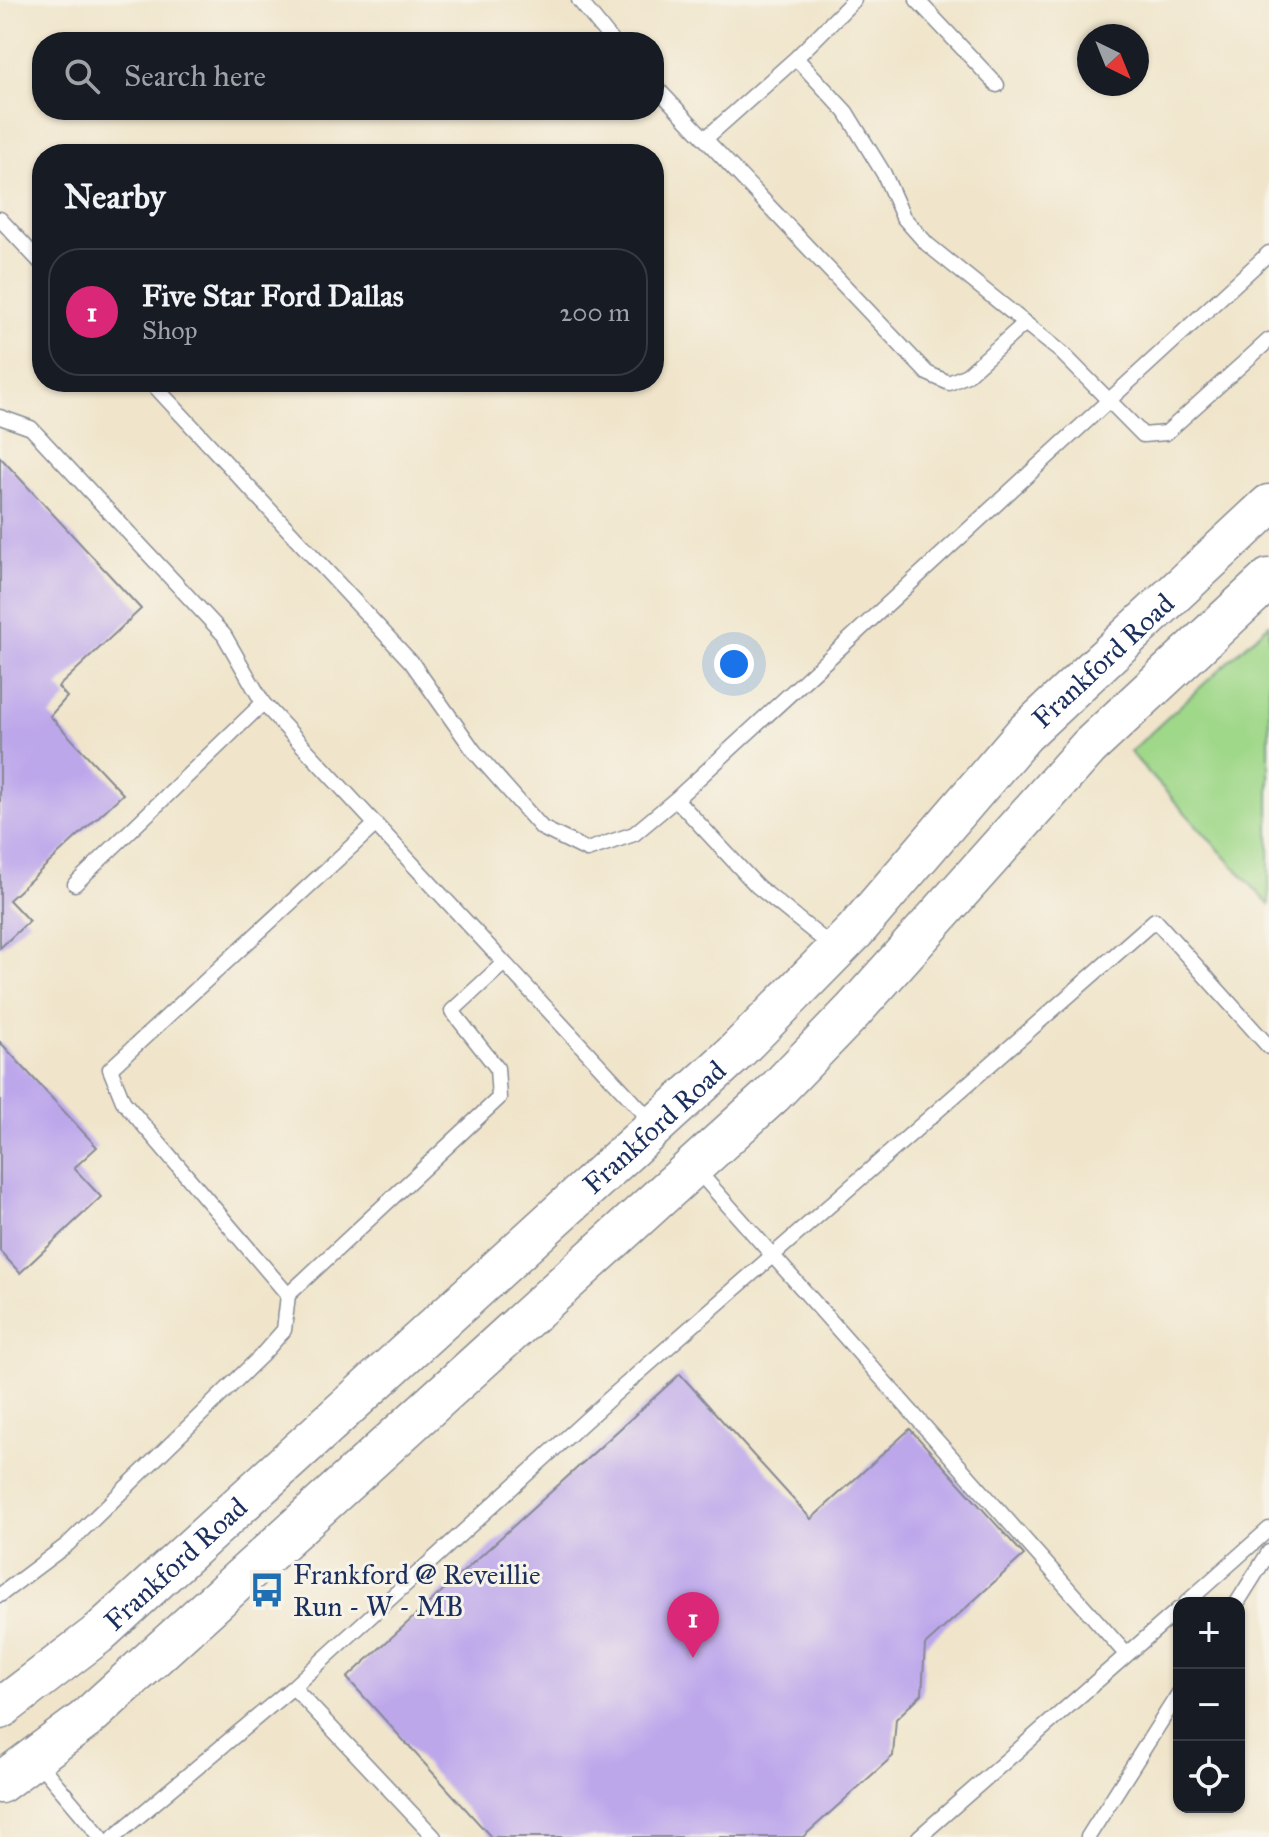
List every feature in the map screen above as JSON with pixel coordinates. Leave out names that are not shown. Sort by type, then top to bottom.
[{"type":"main road","name":"Frankford Road","points":[[0,1709],[97,1635],[657,1127],[836,950],[1024,734],[1269,505]]},
{"type":"main road","name":"Frankford Road","points":[[0,1783],[85,1720],[772,1095],[853,1011],[1089,747],[1269,579]]},
{"type":"main road","points":[[657,1127],[693,1166]]},
{"type":"lane","points":[[579,0],[605,32]]},
{"type":"lane","points":[[705,139],[796,58],[854,0]]},
{"type":"lane","points":[[917,0],[997,85]]},
{"type":"lane","points":[[796,58],[846,112],[884,174],[903,217],[927,244],[1061,352],[1143,435],[1166,433],[1269,340]]},
{"type":"lane","points":[[664,96],[927,373],[949,383],[967,375],[1024,324]]},
{"type":"lane","points":[[0,219],[32,253]]},
{"type":"lane","points":[[160,392],[412,663],[474,751],[542,828],[587,850],[634,834],[676,799],[1269,253]]},
{"type":"lane","points":[[0,417],[31,428],[213,624],[240,659],[263,703],[657,1127]]},
{"type":"lane","points":[[75,884],[263,703]]},
{"type":"lane","points":[[676,799],[757,886],[836,950]]},
{"type":"lane","points":[[288,1295],[123,1101],[110,1069],[376,824]]},
{"type":"lane","points":[[114,1837],[293,1687],[609,1399],[1155,920],[1269,1047]]},
{"type":"lane","points":[[0,1595],[68,1544],[261,1356],[284,1330],[288,1295],[499,1098],[497,1068],[452,1011],[504,963]]},
{"type":"lane","points":[[693,1166],[1126,1654]]},
{"type":"lane","points":[[1193,1597],[1269,1529]]},
{"type":"lane","points":[[1241,1597],[1269,1552]]},
{"type":"lane","points":[[919,1837],[1173,1614]]},
{"type":"lane","points":[[293,1687],[434,1837]]},
{"type":"lane","points":[[1088,1837],[1173,1702]]},
{"type":"lane","points":[[35,1759],[101,1837]]},
{"type":"green space","points":[[1269,624],[1269,905],[1130,752]]},
{"type":"building","points":[[0,457],[141,609],[58,687],[67,697],[50,716],[123,794],[9,900],[29,921],[0,948]]},
{"type":"building","points":[[0,1042],[97,1147],[74,1168],[101,1197],[20,1273],[0,1251]]},
{"type":"building","points":[[680,1374],[811,1519],[910,1429],[1024,1555],[925,1645],[922,1694],[896,1719],[893,1756],[803,1837],[491,1837],[347,1678]]},
{"type":"place","name":"Frankford @ Reveillie Run - W - MB","points":[[267,1590]]},
{"type":"place","name":"Five Star Ford Dallas","points":[[693,1658]]}]
